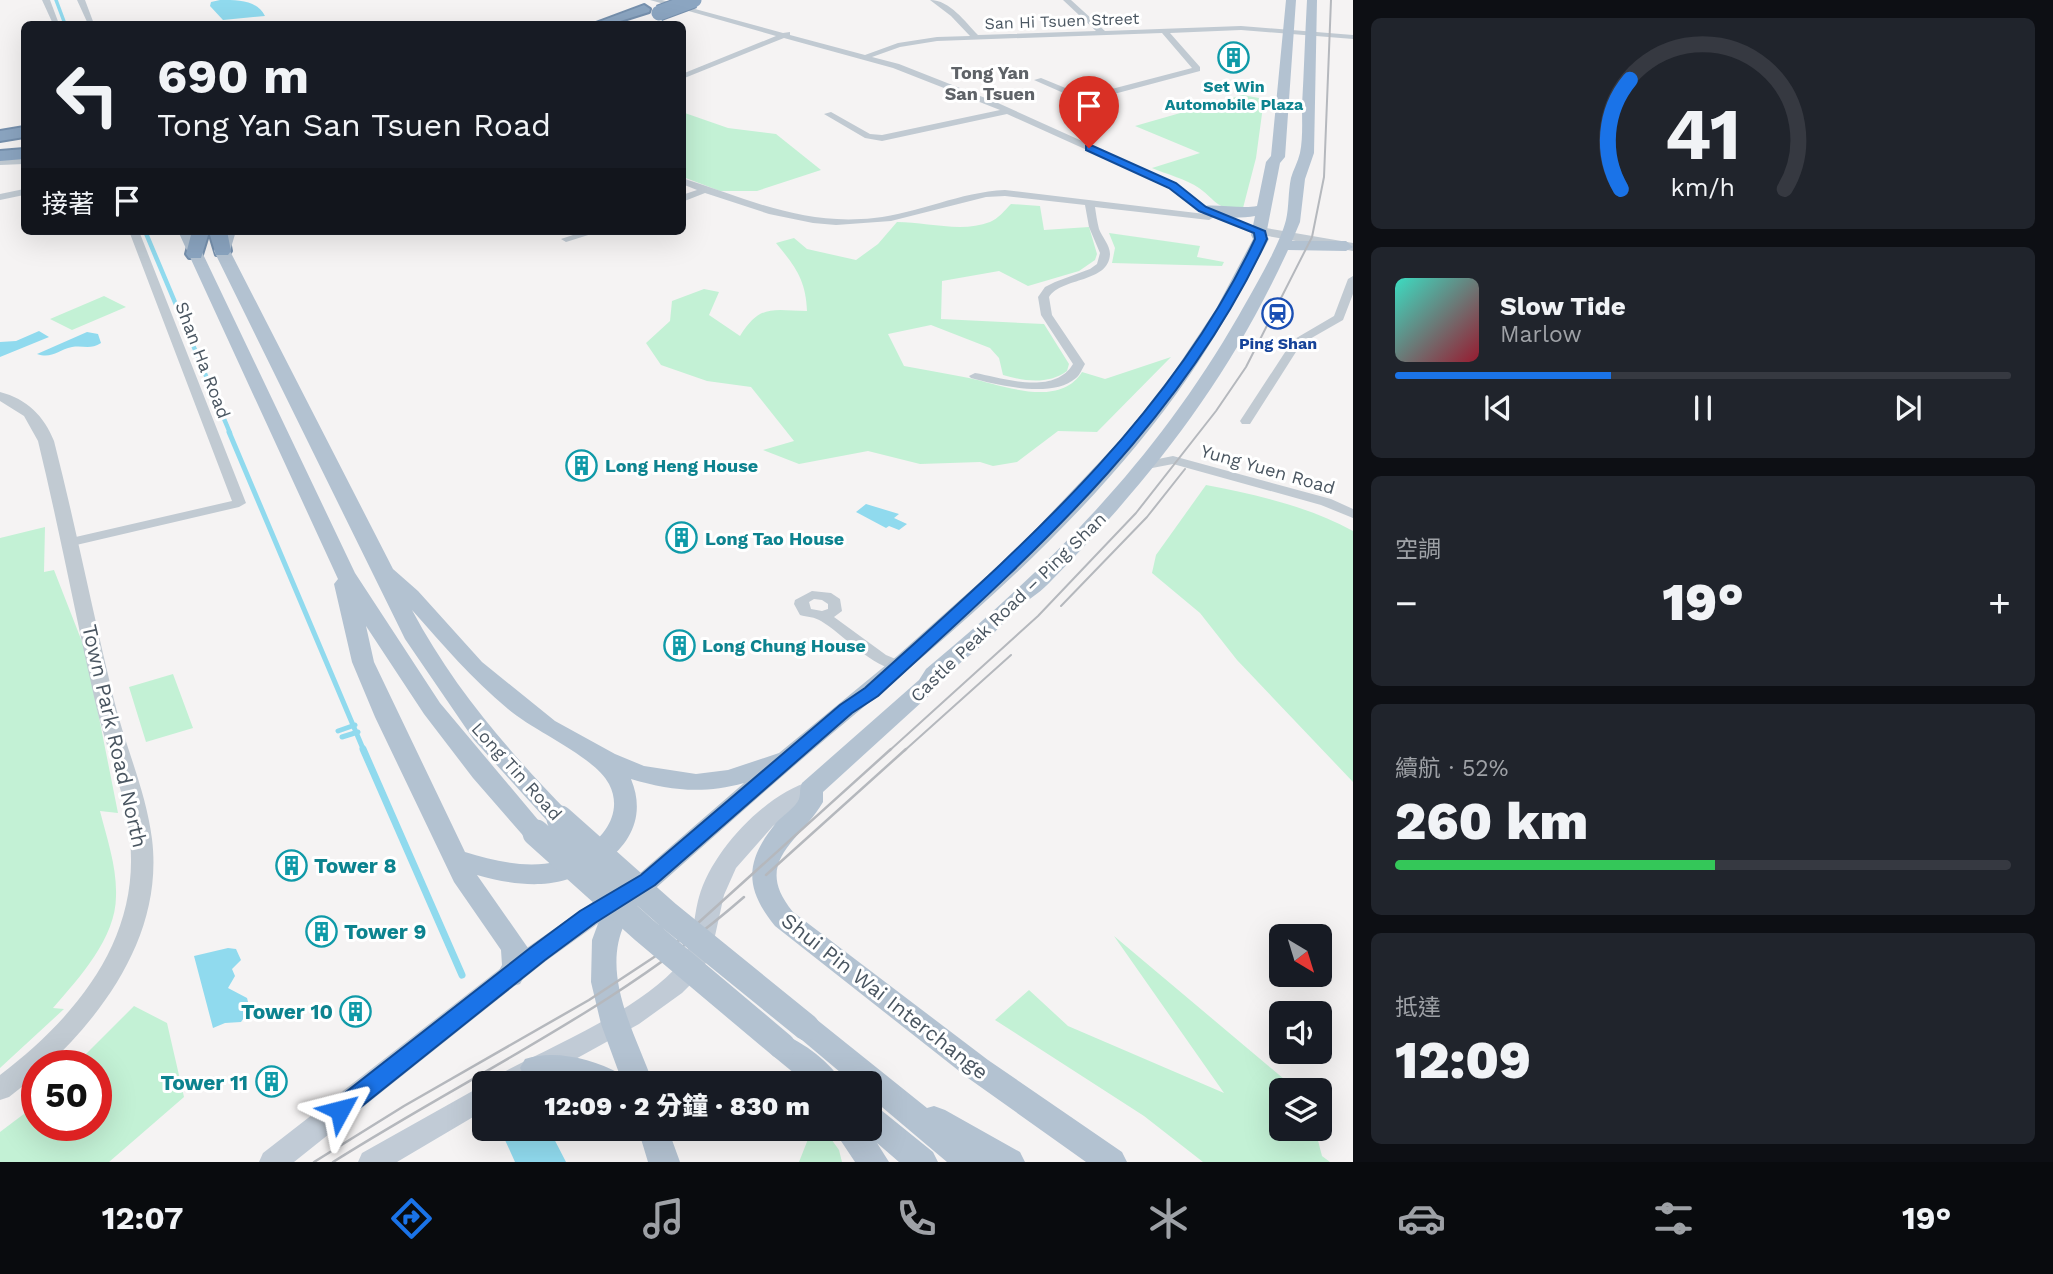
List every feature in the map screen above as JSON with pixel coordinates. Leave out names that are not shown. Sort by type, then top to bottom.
[{"type":"highway","points":[[609,21],[668,0]]},
{"type":"highway","points":[[631,21],[652,7],[694,0]]},
{"type":"highway","points":[[0,135],[21,132]]},
{"type":"highway","points":[[0,142],[21,139]]},
{"type":"highway","points":[[0,150],[21,148]]},
{"type":"highway","points":[[0,156],[21,154]]},
{"type":"highway","points":[[195,254],[200,235]]},
{"type":"highway","points":[[219,235],[222,251]]},
{"type":"main road","name":"Castle Peak Road – Ping Shan","points":[[273,1162],[587,917],[648,880],[900,666],[1011,566],[1121,450],[1175,384],[1210,334],[1239,286],[1262,226],[1273,162],[1278,157],[1291,0]]},
{"type":"main road","name":"Castle Peak Road – Ping Shan","points":[[530,1071],[617,1021],[688,972],[699,954],[712,895],[729,858],[747,838],[790,801],[811,789],[927,685],[940,669],[994,623],[1014,601],[1033,588],[1106,514],[1147,465],[1150,457],[1168,439],[1217,369],[1260,293],[1287,233],[1298,179],[1307,152],[1317,32],[1312,0]]},
{"type":"main road","points":[[1286,35],[1317,32]]},
{"type":"main road","points":[[1199,207],[1242,214],[1262,226],[1350,246]]},
{"type":"main road","points":[[1287,233],[1308,236]]},
{"type":"main road","name":"Long Tin Road","points":[[187,235],[345,573],[365,608],[449,733],[536,832],[634,921],[812,1071]]},
{"type":"main road","points":[[222,251],[228,235]]},
{"type":"main road","name":"Long Tin Road","points":[[222,251],[383,570],[395,601],[448,690],[480,732],[560,819],[668,915],[970,1162]]},
{"type":"main road","points":[[383,570],[411,595],[495,686],[614,771],[628,796],[622,827],[601,851],[578,865],[548,873],[503,872],[455,858]]},
{"type":"main road","points":[[345,573],[350,612],[363,662],[467,882],[514,948],[516,966],[510,976]]},
{"type":"main road","points":[[584,747],[645,775],[680,783],[724,779],[794,754]]},
{"type":"main road","name":"Shui Pin Wai Interchange","points":[[811,789],[811,802],[784,830],[766,862],[763,878],[770,904],[784,919],[907,1015],[1111,1162]]},
{"type":"main road","points":[[634,1071],[604,974],[606,936],[614,918],[648,880]]},
{"type":"main road","points":[[787,1051],[804,1071]]},
{"type":"main road","points":[[851,1064],[894,1095],[1009,1162]]},
{"type":"main road","points":[[535,1068],[576,1071]]},
{"type":"main road","points":[[372,1162],[472,1104]]},
{"type":"main road","points":[[882,1129],[922,1162]]},
{"type":"main road","points":[[657,1141],[664,1162]]},
{"type":"street","points":[[46,0],[55,21]]},
{"type":"street","points":[[81,0],[90,21]]},
{"type":"street","points":[[934,0],[954,14],[976,38]]},
{"type":"street","points":[[1067,0],[1103,33]]},
{"type":"street","points":[[652,7],[787,34],[867,56],[1008,110],[1172,185],[1199,207],[1223,218]]},
{"type":"street","name":"San Hi Tsuen Street","points":[[867,56],[908,42],[976,38],[1259,29],[1286,35]]},
{"type":"street","points":[[1038,80],[1084,99],[1197,69],[1164,31]]},
{"type":"street","points":[[1317,32],[1353,38]]},
{"type":"street","points":[[1317,32],[1353,38]]},
{"type":"street","points":[[686,75],[787,34]]},
{"type":"street","points":[[828,114],[868,136],[882,138],[1008,110]]},
{"type":"street","points":[[0,162],[21,160]]},
{"type":"street","points":[[686,183],[761,210],[811,221],[861,222],[995,194],[1223,218],[1262,226]]},
{"type":"street","points":[[686,198],[705,190]]},
{"type":"street","points":[[0,197],[21,193]]},
{"type":"street","points":[[975,376],[1035,386],[1067,380],[1076,373],[1079,364],[1075,355],[1045,311],[1043,301],[1047,292],[1057,284],[1086,274],[1103,262],[1105,254],[1094,228],[1090,204]]},
{"type":"street","points":[[1154,211],[1199,207]]},
{"type":"street","name":"Shan Ha Road","points":[[72,542],[239,503],[136,235]]},
{"type":"street","points":[[566,239],[581,235]]},
{"type":"street","points":[[1308,236],[1350,246]]},
{"type":"street","points":[[1246,421],[1297,342],[1338,321],[1353,279]]},
{"type":"street","name":"Town Park Road North","points":[[0,396],[23,406],[40,424],[72,542],[108,718],[141,840],[143,887],[135,926],[112,973],[72,1025],[0,1089]]},
{"type":"street","name":"Yung Yuen Road","points":[[1168,439],[1173,460]]},
{"type":"street","name":"Yung Yuen Road","points":[[1147,465],[1173,460],[1326,502],[1353,514]]},
{"type":"street","points":[[824,616],[881,658],[900,666]]},
{"type":"green space","points":[[1243,95],[1264,99],[1256,158],[1243,208],[1222,206],[1194,185],[1152,168],[1200,153],[1135,126]]},
{"type":"green space","points":[[686,113],[728,128],[776,134],[821,170],[757,191],[720,191],[686,178]]},
{"type":"green space","points":[[1011,204],[1040,206],[1044,230],[1089,227],[1097,254],[1095,260],[1079,271],[1028,286],[999,271],[942,281],[941,319],[1044,324],[1069,364],[1067,371],[1044,380],[1003,375],[999,358],[990,348],[931,325],[888,334],[904,366],[1029,392],[1059,390],[1072,383],[1082,372],[1105,379],[1171,357],[1097,432],[1058,431],[1017,462],[993,466],[980,462],[920,464],[868,451],[799,464],[763,450],[794,441],[751,387],[707,381],[661,365],[646,343],[670,321],[672,301],[704,289],[719,292],[709,315],[740,336],[754,318],[768,311],[807,311],[798,274],[776,243],[794,238],[807,249],[856,260],[878,244],[897,222],[968,227],[996,219]]},
{"type":"green space","points":[[1109,233],[1200,246],[1197,257],[1224,262],[1222,266],[1112,263],[1115,248]]},
{"type":"green space","points":[[104,296],[126,307],[72,330],[50,319]]},
{"type":"green space","points":[[1206,485],[1300,508],[1353,531],[1353,782],[1237,660],[1200,613],[1152,573],[1156,555]]},
{"type":"green space","points":[[45,527],[44,572],[54,570],[86,652],[118,813],[100,811],[113,864],[116,896],[110,927],[103,942],[53,1008],[64,1009],[0,1068],[0,538]]},
{"type":"green space","points":[[173,674],[193,728],[146,742],[129,687]]},
{"type":"green space","points":[[1114,936],[1283,1078],[1269,1078],[1269,1141],[1318,1141],[1322,1156],[1330,1162],[1203,1162],[1144,1116],[995,1020],[1029,990],[1068,1026],[1224,1093]]},
{"type":"green space","points":[[134,1006],[167,1023],[184,1097],[109,1162],[0,1162],[0,1132],[21,1116],[21,1141],[112,1141],[112,1050],[90,1050]]},
{"type":"green space","points":[[807,1141],[833,1141],[839,1150],[842,1162],[799,1162]]},
{"type":"water","points":[[220,0],[252,4],[265,16],[223,20],[210,6],[211,2]]},
{"type":"water","points":[[39,331],[49,337],[0,357],[0,342],[16,341]]},
{"type":"water","points":[[87,332],[98,334],[101,343],[90,347],[72,347],[51,355],[37,354]]},
{"type":"water","points":[[866,504],[899,514],[894,518],[907,524],[899,530],[889,526],[886,528],[856,512]]},
{"type":"water","points":[[228,948],[236,949],[241,960],[232,969],[235,976],[228,988],[247,998],[250,1009],[241,1022],[225,1023],[213,1028],[194,956]]},
{"type":"water","points":[[505,1141],[555,1141],[566,1162],[515,1162]]},
{"type":"waterway","points":[[56,0],[64,21]]},
{"type":"waterway","points":[[147,235],[230,433]]},
{"type":"waterway","points":[[229,432],[353,726]]},
{"type":"waterway","points":[[338,731],[353,726]]},
{"type":"waterway","points":[[353,726],[356,733]]},
{"type":"waterway","points":[[342,737],[356,733]]},
{"type":"waterway","points":[[356,733],[364,751]]},
{"type":"waterway","points":[[363,749],[462,975]]},
{"type":"tram line","points":[[889,751],[1038,616],[1136,513],[1216,411],[1246,367],[1312,237],[1324,177],[1331,0]]},
{"type":"tram line","points":[[1061,606],[1147,517],[1185,469]]},
{"type":"tram line","points":[[904,751],[1011,655]]},
{"type":"tram line","points":[[314,1162],[404,1106],[589,1000],[677,942],[891,749]]},
{"type":"tram line","points":[[766,875],[906,749]]},
{"type":"tram line","points":[[333,1162],[595,1006],[696,937],[744,897]]},
{"type":"place","name":"Set Win Automobile Plaza","points":[[1234,57]]},
{"type":"place","name":"Ping Shan","points":[[1278,314]]},
{"type":"place","name":"Long Heng House","points":[[582,465]]},
{"type":"place","name":"Long Tao House","points":[[682,538]]},
{"type":"place","name":"Long Chung House","points":[[679,645]]},
{"type":"place","name":"Tower 8","points":[[291,865]]},
{"type":"place","name":"Tower 9","points":[[321,931]]},
{"type":"place","name":"Tower 10","points":[[356,1011]]},
{"type":"place","name":"Tower 11","points":[[271,1082]]},
{"type":"district","name":"Tong Yan San Tsuen","points":[[990,82]]},
{"type":"route","points":[[340,1110],[537,954],[587,917],[648,880],[846,709],[872,692],[1026,551],[1115,456],[1175,384],[1220,319],[1239,286],[1261,239],[1259,231],[1202,209],[1172,185],[1089,148]]}]
